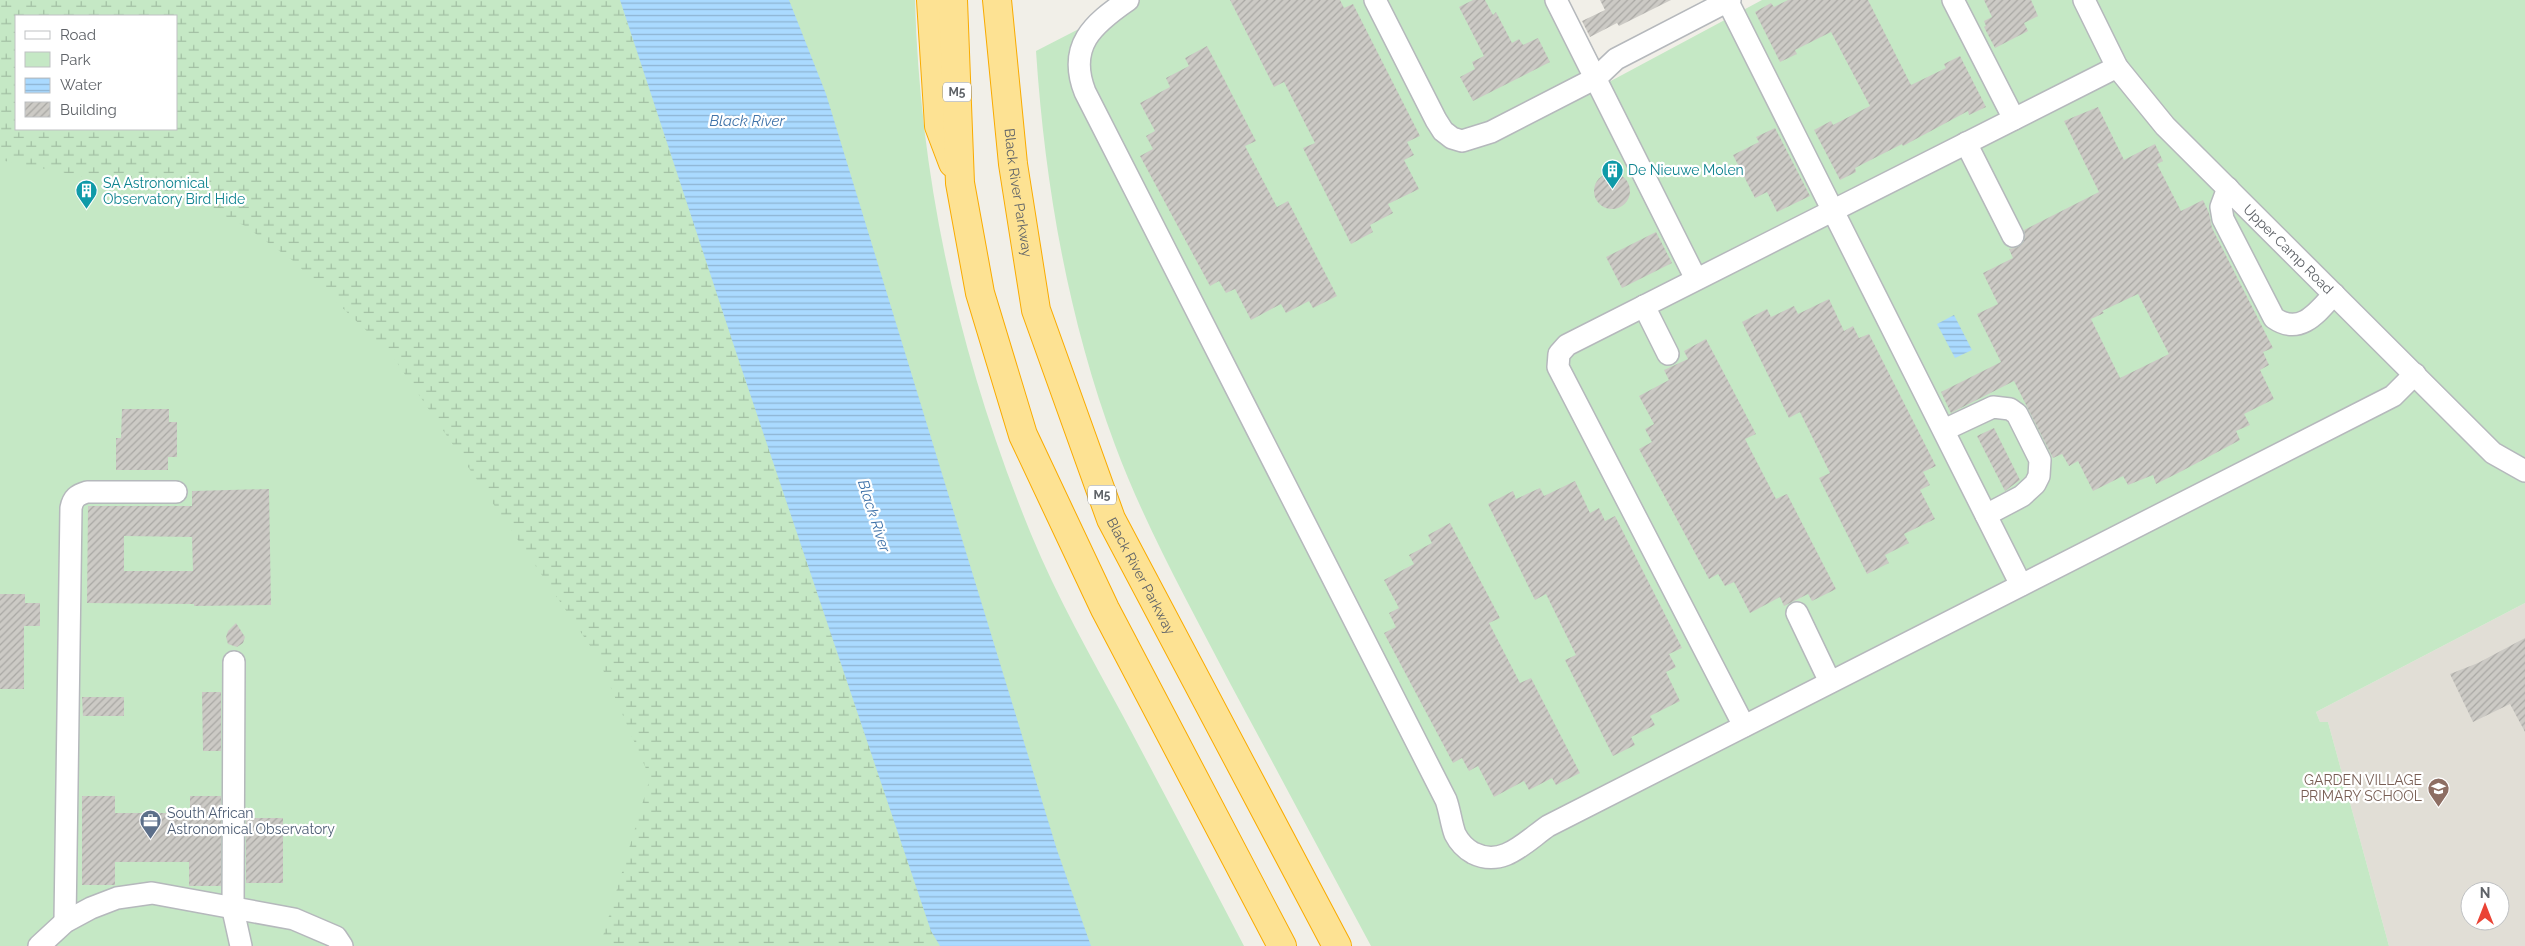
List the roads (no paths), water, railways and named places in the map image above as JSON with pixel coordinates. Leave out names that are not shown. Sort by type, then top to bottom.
[{"type":"highway","points":[[931,0],[938,126],[960,183]]},
{"type":"highway","name":"M5","points":[[953,0],[960,183],[980,293],[1023,435],[1105,609],[1282,946]]},
{"type":"highway","name":"Black River Parkway","points":[[997,0],[1013,164],[1036,310],[1111,519],[1337,946]]},
{"type":"highway","points":[[1000,32],[1007,0]]},
{"type":"lane","points":[[1128,0],[1099,21],[1085,40],[1079,62],[1083,87],[1446,800],[1455,833],[1463,845],[1471,852],[1490,858],[1502,857],[1512,853],[1548,826],[2393,396],[2415,374]]},
{"type":"lane","points":[[1375,0],[1436,120],[1443,131],[1452,138],[1462,140],[1491,132],[1596,78],[1616,59],[1728,0],[1832,211],[2021,585]]},
{"type":"lane","points":[[1556,0],[1696,278]]},
{"type":"lane","points":[[1953,0],[2014,119]]},
{"type":"lane","name":"Upper Camp Road","points":[[2084,0],[2117,67],[2165,126],[2493,453],[2525,471]]},
{"type":"lane","points":[[1744,726],[1558,367],[1559,354],[1567,344],[2117,67]]},
{"type":"lane","points":[[1966,143],[2013,236]]},
{"type":"lane","points":[[2228,188],[2221,207],[2223,219],[2274,318],[2289,325],[2306,322],[2334,294]]},
{"type":"lane","points":[[1644,306],[1668,354]]},
{"type":"lane","points":[[1944,430],[1993,407],[2010,409],[2017,414],[2040,460],[2039,476],[2035,484],[2022,496],[1986,515]]},
{"type":"lane","points":[[65,922],[71,508],[73,500],[79,494],[87,492],[176,492]]},
{"type":"lane","points":[[1798,613],[1830,682]]},
{"type":"lane","points":[[234,662],[233,910],[241,946]]},
{"type":"lane","points":[[39,946],[65,922],[91,908],[118,898],[152,893],[233,910],[294,919],[336,937],[342,946]]},
{"type":"water","name":"Black River","points":[[620,0],[789,0],[826,94],[1057,850],[1091,946],[940,946],[931,931],[736,352]]},
{"type":"water","points":[[1954,315],[1972,350],[1955,358],[1937,324]]},
{"type":"place","name":"De Nieuwe Molen","points":[[1612,189]]},
{"type":"place","name":"SA Astronomical Observatory Bird Hide","points":[[87,210]]},
{"type":"place","name":"GARDEN VILLAGE PRIMARY SCHOOL","points":[[2438,807]]},
{"type":"place","name":"South African Astronomical Observatory","points":[[151,840]]}]
